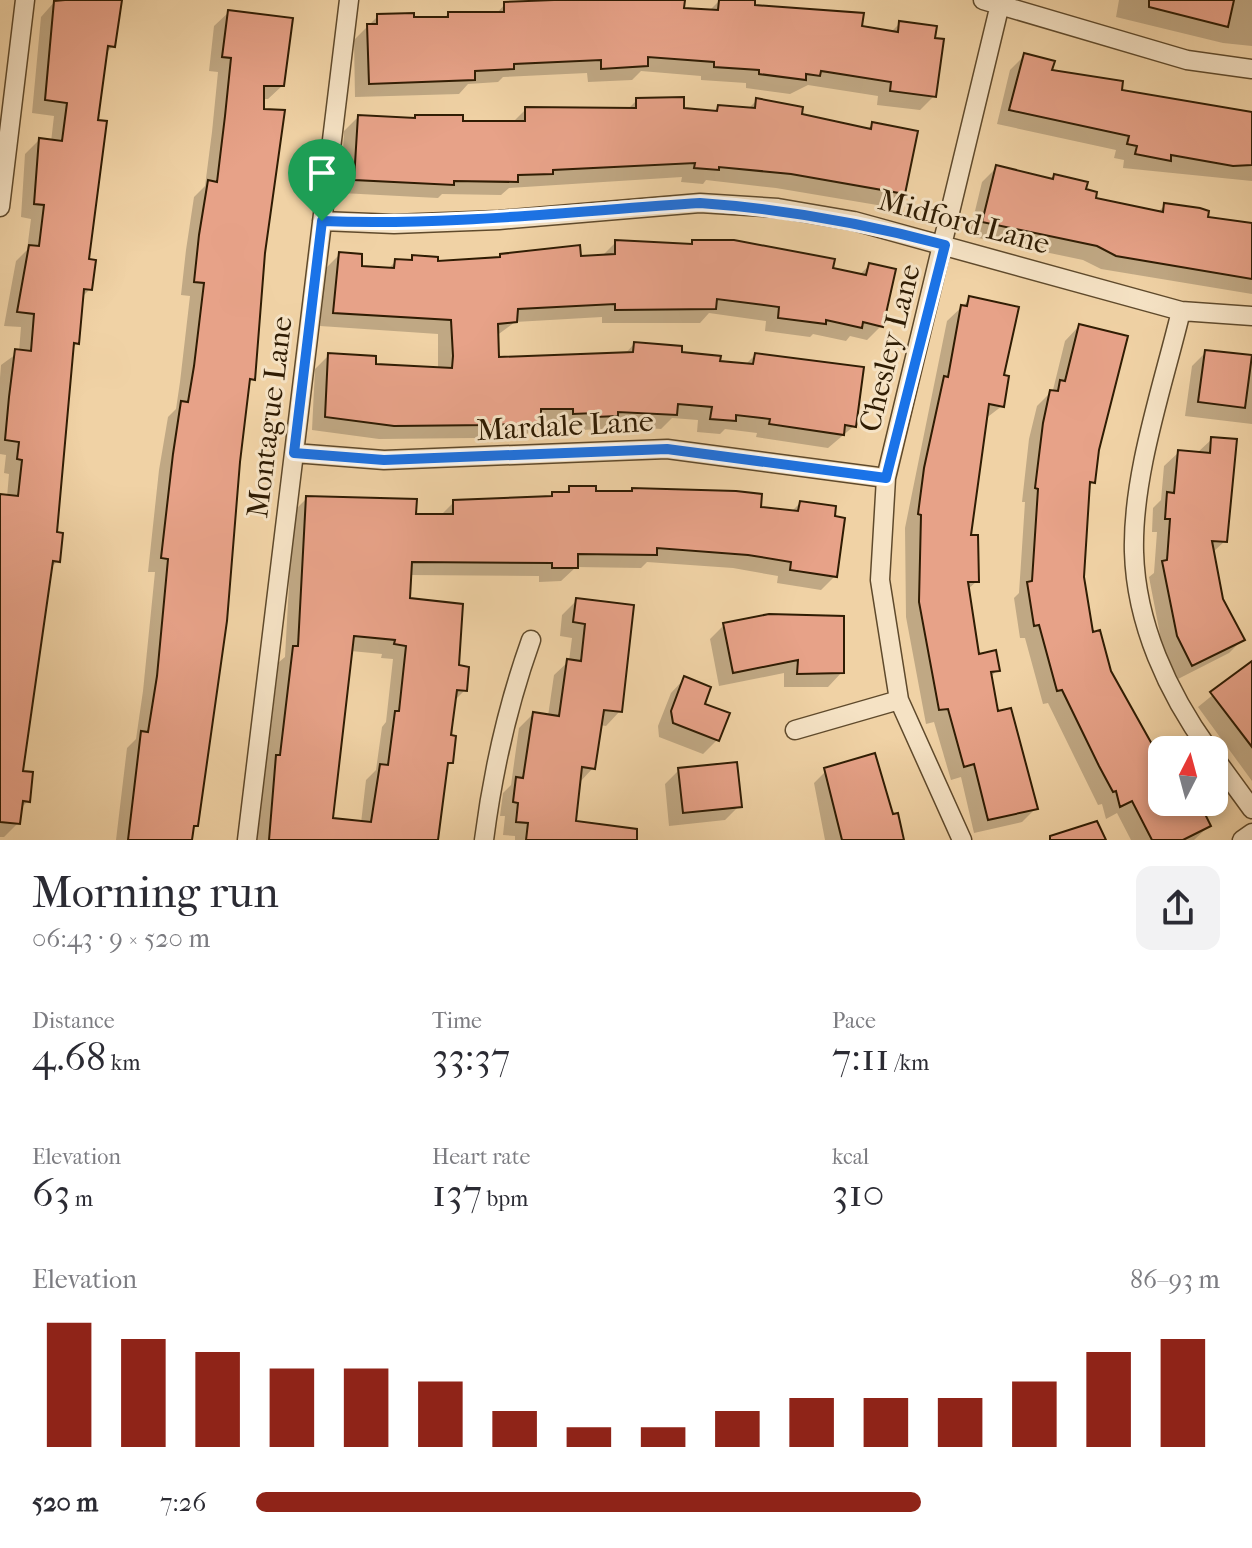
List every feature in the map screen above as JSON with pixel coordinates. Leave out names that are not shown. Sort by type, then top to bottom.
[{"type":"street","points":[[1,197],[25,0]]},
{"type":"street","name":"Montague Lane","points":[[247,840],[349,0]]},
{"type":"street","points":[[994,2],[1187,60],[1252,69]]},
{"type":"street","name":"Chesley Lane","points":[[962,840],[899,700],[880,580],[886,478],[945,245],[994,2]]},
{"type":"street","name":"Midford Lane","points":[[322,221],[394,224],[499,220],[700,203],[778,208],[854,221],[1181,311],[1252,316]]},
{"type":"street","points":[[1181,311],[1142,470],[1134,551],[1143,620],[1166,681],[1200,736]]},
{"type":"street","name":"Mardale Lane","points":[[294,453],[384,460],[667,449],[886,478]]},
{"type":"street","points":[[484,840],[493,770],[506,708],[531,640]]},
{"type":"street","points":[[795,730],[899,700]]},
{"type":"street","points":[[1228,776],[1252,809]]},
{"type":"street","points":[[1242,840],[1252,833]]},
{"type":"building","points":[[122,0],[115,47],[108,46],[98,120],[107,121],[89,259],[96,260],[92,290],[84,289],[79,344],[74,343],[57,532],[63,533],[60,562],[53,561],[23,771],[33,772],[30,802],[23,801],[20,824],[0,822],[0,494],[18,496],[22,460],[17,459],[19,442],[5,440],[15,349],[31,351],[34,314],[17,312],[29,245],[39,246],[44,205],[34,204],[39,138],[62,141],[67,103],[45,100],[54,1]]},
{"type":"building","points":[[685,0],[684,8],[718,10],[719,0],[755,0],[755,5],[864,13],[862,26],[898,32],[899,21],[937,26],[935,38],[944,39],[936,97],[890,91],[891,82],[821,71],[820,76],[806,74],[806,80],[759,74],[759,70],[714,67],[714,62],[648,57],[648,66],[601,69],[601,60],[514,64],[514,69],[475,71],[475,80],[369,84],[367,24],[377,24],[377,14],[414,13],[414,17],[448,17],[448,12],[504,12],[504,2]]},
{"type":"building","points":[[1149,0],[1234,0],[1228,27],[1149,7]]},
{"type":"building","points":[[228,10],[293,18],[284,86],[264,86],[264,109],[285,110],[265,253],[255,380],[250,379],[240,462],[227,621],[198,826],[194,826],[192,840],[128,840],[141,731],[148,732],[157,676],[168,559],[161,558],[173,454],[181,401],[188,402],[204,283],[194,282],[199,235],[208,180],[217,182],[225,116],[231,58],[222,57]]},
{"type":"building","points":[[1024,53],[1055,61],[1052,70],[1123,81],[1122,90],[1252,112],[1252,165],[1233,166],[1171,155],[1171,161],[1135,154],[1137,146],[1127,144],[1129,136],[1009,110]]},
{"type":"building","points":[[684,97],[684,108],[717,111],[718,105],[755,108],[756,98],[803,107],[802,114],[871,129],[872,122],[918,131],[905,194],[791,174],[719,167],[719,170],[694,168],[695,163],[553,170],[553,174],[518,175],[518,182],[454,181],[454,185],[354,180],[358,115],[415,118],[415,115],[463,115],[463,121],[525,121],[525,107],[636,108],[636,98]]},
{"type":"building","points":[[996,165],[1053,179],[1054,174],[1088,182],[1086,189],[1097,192],[1096,198],[1163,212],[1164,203],[1200,208],[1209,211],[1208,217],[1252,223],[1252,279],[1116,256],[1097,246],[982,222]]},
{"type":"building","points":[[615,240],[692,244],[692,240],[734,240],[835,259],[833,268],[866,275],[869,263],[896,269],[883,327],[863,322],[862,328],[826,320],[826,324],[778,318],[779,307],[717,299],[716,309],[615,310],[615,304],[518,309],[517,322],[498,324],[499,357],[633,352],[634,342],[682,346],[682,352],[721,356],[720,361],[753,364],[755,353],[864,367],[856,427],[845,425],[844,435],[769,424],[770,419],[736,415],[736,421],[710,419],[712,407],[678,404],[677,415],[618,412],[618,416],[595,417],[595,413],[573,414],[573,409],[541,409],[541,423],[490,425],[394,426],[325,417],[328,353],[376,356],[376,364],[452,368],[451,320],[333,313],[339,252],[362,254],[362,266],[394,268],[395,259],[412,260],[412,255],[438,257],[438,261],[500,257],[500,254],[580,245],[581,256],[615,254]]},
{"type":"building","points":[[969,296],[1019,307],[1004,375],[1009,376],[1004,407],[989,404],[971,535],[978,535],[979,582],[968,582],[979,654],[996,650],[1000,671],[991,672],[998,711],[1011,708],[1038,809],[988,820],[974,764],[964,767],[948,709],[939,710],[919,602],[921,515],[918,514],[924,468],[944,376],[948,377],[961,305],[967,306]]},
{"type":"building","points":[[1079,324],[1128,336],[1099,450],[1095,483],[1090,482],[1084,577],[1093,632],[1100,630],[1111,671],[1148,737],[1148,816],[1206,816],[1211,826],[1183,840],[1152,840],[1132,801],[1120,807],[1116,791],[1113,792],[1099,766],[1062,690],[1057,691],[1039,625],[1034,626],[1027,582],[1032,581],[1038,489],[1035,488],[1043,423],[1050,390],[1058,391],[1060,380],[1065,381]]},
{"type":"building","points":[[1205,350],[1252,355],[1245,408],[1198,402]]},
{"type":"building","points":[[1211,437],[1237,439],[1227,542],[1212,541],[1223,599],[1245,640],[1192,666],[1177,636],[1162,561],[1167,560],[1170,519],[1165,519],[1167,492],[1174,493],[1178,450],[1210,453]]},
{"type":"building","points":[[569,486],[596,486],[596,491],[632,491],[632,488],[736,491],[762,494],[761,507],[798,511],[800,501],[836,506],[835,516],[845,518],[837,577],[790,570],[791,562],[748,555],[657,548],[657,555],[578,554],[578,568],[552,568],[552,563],[412,562],[410,598],[463,604],[459,665],[469,667],[467,691],[457,690],[451,735],[456,736],[453,763],[448,763],[438,840],[269,840],[276,755],[280,755],[293,646],[298,646],[306,496],[417,499],[416,514],[453,514],[453,500],[552,496],[552,492],[569,492]],"holes":[[[354,636],[395,640],[394,644],[406,646],[399,711],[395,711],[388,765],[380,764],[371,822],[333,818]]]},
{"type":"building","points":[[576,598],[634,605],[622,712],[604,710],[595,769],[582,767],[576,821],[637,829],[637,840],[526,840],[528,823],[516,822],[518,803],[513,802],[516,777],[523,778],[533,712],[559,716],[567,659],[581,661],[585,624],[573,622]]},
{"type":"building","points":[[769,614],[844,616],[844,673],[797,674],[798,660],[733,673],[723,623]]},
{"type":"building","points":[[1252,661],[1252,747],[1210,692]]},
{"type":"building","points":[[684,676],[711,687],[705,704],[730,713],[719,741],[673,723],[671,711]]},
{"type":"building","points":[[875,753],[893,814],[898,813],[904,840],[842,840],[824,768]]},
{"type":"building","points":[[737,762],[742,807],[683,813],[678,768]]},
{"type":"building","points":[[1097,821],[1106,840],[1050,840],[1050,836]]},
{"type":"route","points":[[700,203],[778,208],[854,221],[945,245],[886,478],[749,457],[667,449],[584,455],[384,460],[294,453],[322,221],[394,224],[499,220],[700,203]]}]
